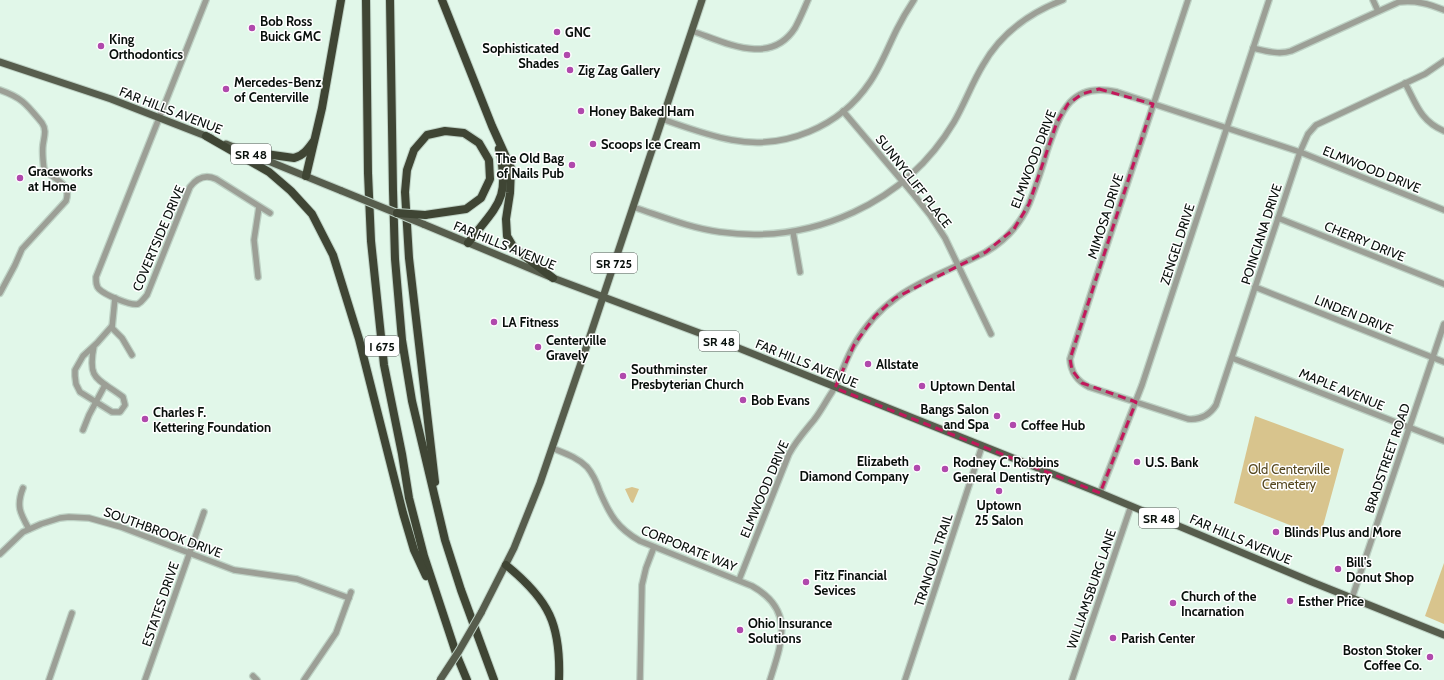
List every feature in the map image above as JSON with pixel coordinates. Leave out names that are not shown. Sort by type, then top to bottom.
[{"type":"highway","points":[[306,176],[322,108],[341,0]]},
{"type":"highway","name":"I 675","points":[[366,0],[366,110],[371,241],[384,365],[402,454],[409,498],[424,556],[457,656],[467,680]]},
{"type":"highway","name":"I 675","points":[[390,0],[392,190],[395,259],[402,340],[414,409],[445,540],[461,590],[494,680]]},
{"type":"highway","points":[[442,0],[495,133],[511,168],[510,193],[506,219],[507,236],[514,248],[553,278]]},
{"type":"highway","points":[[397,213],[425,216],[466,209],[481,198],[490,179],[489,160],[479,143],[464,133],[445,131],[427,135],[414,150],[407,170],[406,192],[409,258],[439,510]]},
{"type":"highway","points":[[468,243],[496,208],[503,190],[504,172],[495,133]]},
{"type":"highway","points":[[206,136],[269,172],[291,191],[312,214],[333,255],[359,339],[403,513],[414,550],[444,616]]},
{"type":"highway","points":[[244,151],[294,158],[305,152],[315,137]]},
{"type":"highway","points":[[506,565],[533,591],[547,610],[557,637],[560,659],[559,680]]},
{"type":"main road","name":"SR 725","points":[[603,296],[702,0]]},
{"type":"main road","name":"FAR HILLS AVENUE","points":[[0,62],[110,99],[244,151],[553,278],[731,345],[834,388],[1131,506],[1444,635]]},
{"type":"main road","points":[[440,680],[481,613],[506,565],[531,505],[552,448],[603,296]]},
{"type":"street","name":"COVERTSIDE DRIVE","points":[[206,0],[96,277],[96,282],[99,289],[115,298],[132,304],[140,303],[143,300],[190,187],[198,179],[207,177],[216,179],[270,213]]},
{"type":"street","points":[[692,31],[744,48],[759,50],[778,44],[795,28],[808,0]]},
{"type":"street","points":[[662,119],[732,140],[762,142],[779,141],[801,135],[824,124],[843,111],[861,93],[869,83],[884,57],[898,27],[914,0]]},
{"type":"street","points":[[633,207],[689,226],[719,232],[753,235],[793,232],[824,224],[851,214],[874,202],[902,182],[921,165],[947,133],[955,120],[983,64],[993,48],[1013,28],[1024,20],[1047,6],[1063,0]]},
{"type":"street","name":"MIMOSA DRIVE","points":[[1136,402],[1082,384],[1072,370],[1070,359],[1188,0]]},
{"type":"street","name":"ZENGEL DRIVE","points":[[1100,494],[1136,402],[1269,0]]},
{"type":"street","points":[[1373,0],[1378,11]]},
{"type":"street","points":[[1253,48],[1285,53],[1399,2],[1413,0],[1430,4],[1444,10]]},
{"type":"street","name":"POINCIANA DRIVE","points":[[1136,402],[1188,418],[1199,418],[1210,413],[1216,405],[1300,152],[1308,134],[1316,125],[1430,71],[1444,61]]},
{"type":"street","points":[[1405,83],[1424,117],[1436,128],[1444,131]]},
{"type":"street","name":"ELMWOOD DRIVE","points":[[739,580],[789,454],[799,438],[821,410],[834,388],[854,345],[866,327],[887,304],[906,291],[977,257],[996,246],[1014,229],[1020,222],[1027,209],[1059,117],[1073,99],[1090,91],[1106,89],[1300,152],[1444,210]]},
{"type":"street","points":[[0,90],[11,93],[21,99],[42,123],[45,132],[43,158],[44,169],[66,187],[69,194],[66,201],[22,249],[0,293]]},
{"type":"street","name":"SUNNYCLIFF PLACE","points":[[843,111],[933,220],[945,238],[991,334]]},
{"type":"street","points":[[258,277],[254,240],[259,207]]},
{"type":"street","name":"CHERRY DRIVE","points":[[1278,218],[1444,284]]},
{"type":"street","points":[[793,232],[800,272]]},
{"type":"street","name":"LINDEN DRIVE","points":[[1255,287],[1444,362]]},
{"type":"street","points":[[115,298],[112,326],[114,331],[122,338],[132,355]]},
{"type":"street","name":"BRADSTREET ROAD","points":[[1352,598],[1444,324]]},
{"type":"street","points":[[94,346],[91,369],[97,379],[123,397],[125,405],[120,412],[112,412],[96,404],[80,392],[76,384],[75,376],[75,370],[80,360],[112,326]]},
{"type":"street","name":"MAPLE AVENUE","points":[[1232,358],[1444,442]]},
{"type":"street","points":[[83,430],[89,415],[106,385]]},
{"type":"street","name":"TRANQUIL TRAIL","points":[[905,680],[982,446]]},
{"type":"street","name":"CORPORATE WAY","points":[[552,448],[573,457],[586,467],[612,518],[631,536],[654,547],[739,580],[752,586],[767,596],[779,615],[782,631],[782,640],[770,680]]},
{"type":"street","points":[[22,488],[19,497],[20,510],[29,529]]},
{"type":"street","name":"WILLIAMSBURG LANE","points":[[1072,680],[1131,506]]},
{"type":"street","name":"ESTATES DRIVE","points":[[145,680],[204,512]]},
{"type":"street","name":"SOUTHBROOK DRIVE","points":[[0,554],[16,538],[29,529],[48,521],[60,518],[90,518],[122,527],[234,570],[297,579],[349,598]]},
{"type":"street","points":[[640,680],[642,585],[646,568],[654,547]]},
{"type":"street","points":[[304,680],[333,638],[351,592]]},
{"type":"street","points":[[49,680],[72,613]]},
{"type":"highlighted area","points":[[1099,89],[1153,104],[1070,359],[1072,370],[1082,383],[1136,402],[1100,493],[835,388],[854,345],[875,316],[895,298],[986,252],[1014,229],[1029,204],[1057,122],[1068,104],[1082,94]]},
{"type":"green space","name":"Old Centerville Cemetery","points":[[1255,416],[1344,449],[1320,537],[1234,503]]},
{"type":"green space","points":[[632,487],[639,489],[633,503],[631,502],[625,489]]},
{"type":"green space","points":[[1444,563],[1444,624],[1425,616]]},
{"type":"place","name":"Bob Ross Buick GMC","points":[[252,28]]},
{"type":"place","name":"GNC","points":[[557,32]]},
{"type":"place","name":"King Orthodontics","points":[[101,46]]},
{"type":"place","name":"Sophisticated Shades","points":[[567,55]]},
{"type":"place","name":"Zig Zag Gallery","points":[[570,70]]},
{"type":"place","name":"Mercedes-Benz of Centerville","points":[[226,89]]},
{"type":"place","name":"Honey Baked Ham","points":[[581,111]]},
{"type":"place","name":"Scoops Ice Cream","points":[[593,144]]},
{"type":"place","name":"The Old Bag of Nails Pub","points":[[572,165]]},
{"type":"place","name":"Graceworks at Home","points":[[20,178]]},
{"type":"place","name":"LA Fitness","points":[[494,322]]},
{"type":"place","name":"Centerville Gravely","points":[[538,347]]},
{"type":"place","name":"Allstate","points":[[868,364]]},
{"type":"place","name":"Southminster Presbyterian Church","points":[[623,376]]},
{"type":"place","name":"Uptown Dental","points":[[922,386]]},
{"type":"place","name":"Bob Evans","points":[[743,400]]},
{"type":"place","name":"Bangs Salon and Spa","points":[[997,416]]},
{"type":"place","name":"Charles F. Kettering Foundation","points":[[145,419]]},
{"type":"place","name":"Coffee Hub","points":[[1013,425]]},
{"type":"place","name":"U.S. Bank","points":[[1137,462]]},
{"type":"place","name":"Elizabeth Diamond Company","points":[[917,468]]},
{"type":"place","name":"Rodney C. Robbins General Dentistry","points":[[945,469]]},
{"type":"place","name":"Uptown 25 Salon","points":[[999,491]]},
{"type":"place","name":"Blinds Plus and More","points":[[1276,532]]},
{"type":"place","name":"Bill's Donut Shop","points":[[1338,569]]},
{"type":"place","name":"Fitz Financial Sevices","points":[[806,582]]},
{"type":"place","name":"Esther Price","points":[[1290,601]]},
{"type":"place","name":"Church of the Incarnation","points":[[1173,603]]},
{"type":"place","name":"Ohio Insurance Solutions","points":[[740,630]]},
{"type":"place","name":"Parish Center","points":[[1113,638]]},
{"type":"place","name":"Boston Stoker Coffee Co.","points":[[1430,657]]}]
